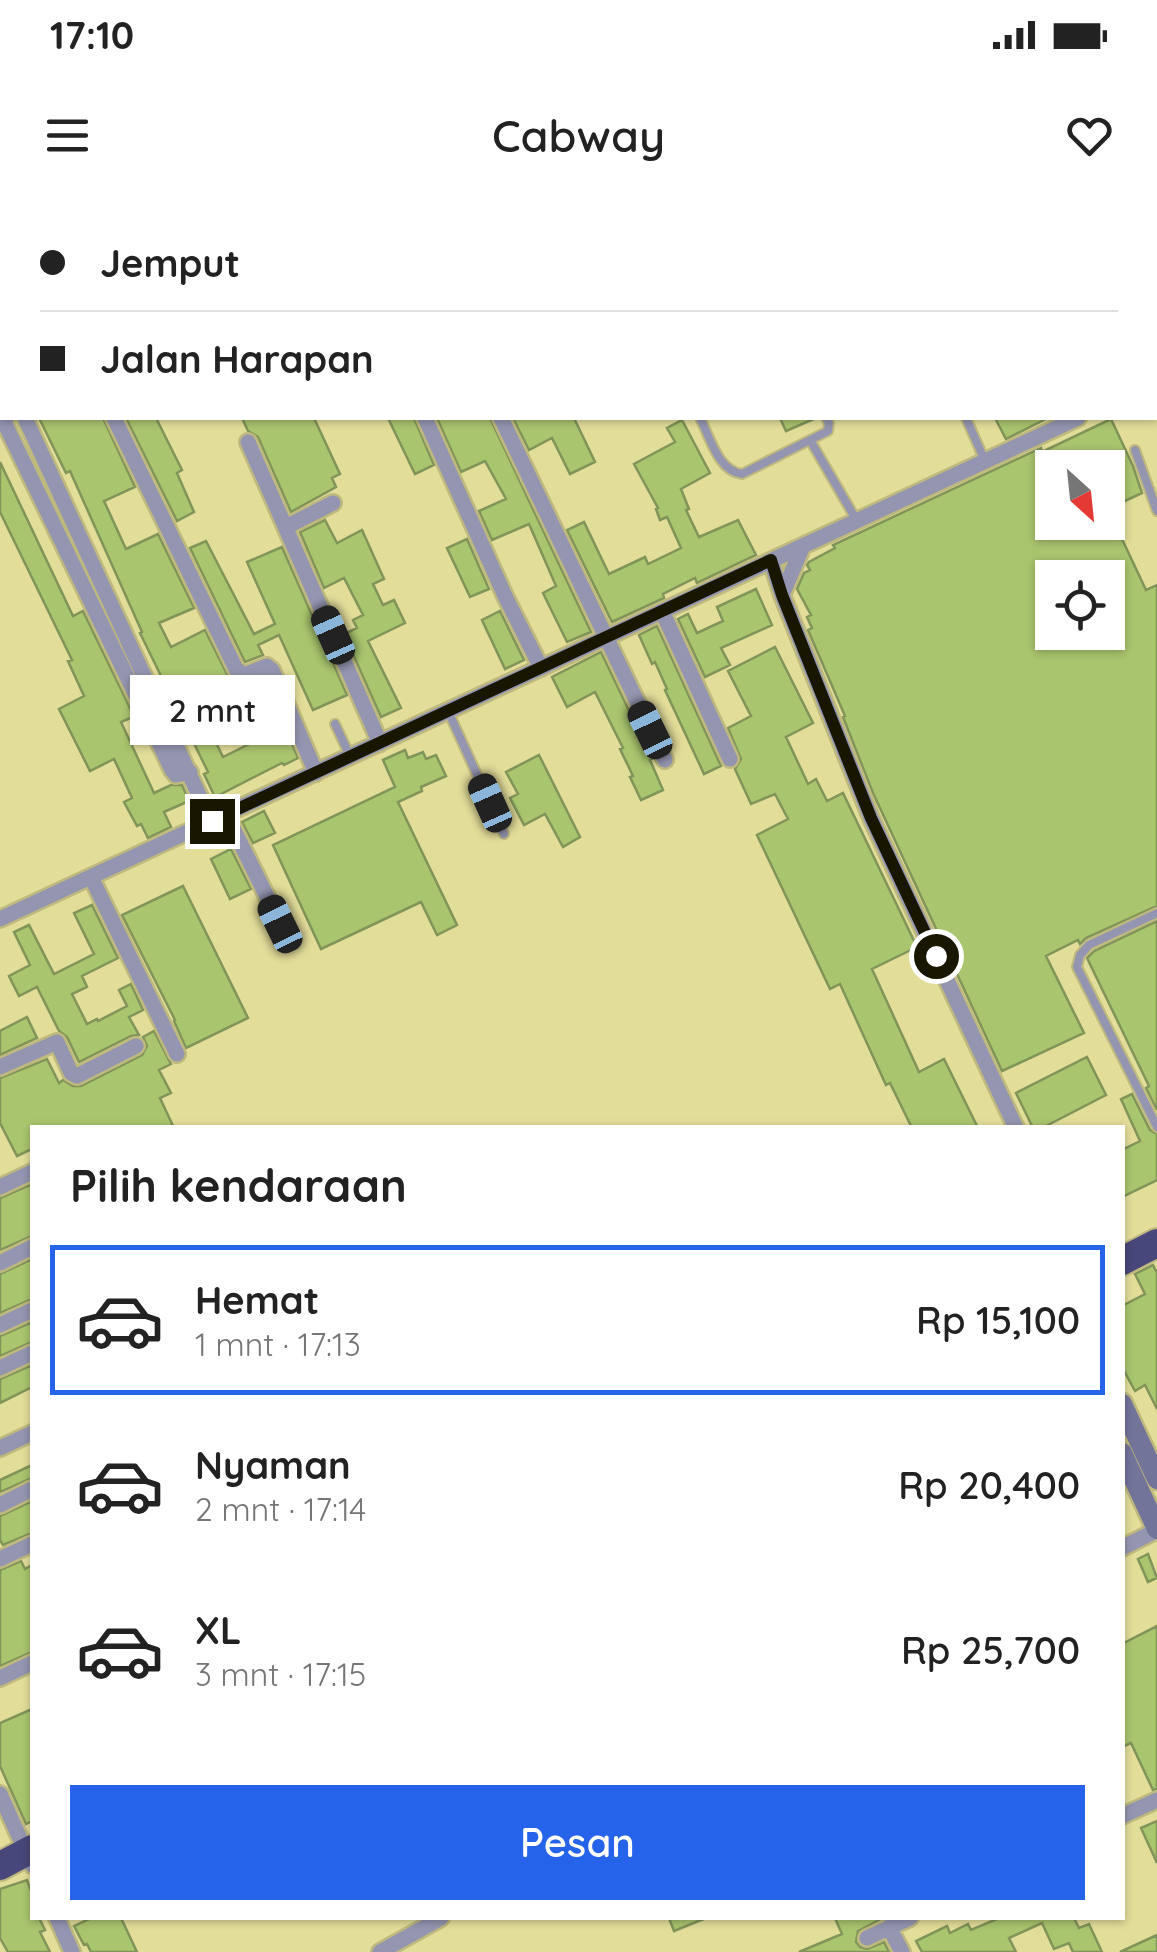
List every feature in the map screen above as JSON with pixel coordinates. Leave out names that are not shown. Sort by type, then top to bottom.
[{"type":"highway","points":[[1125,1243],[1157,1227]]},
{"type":"highway","points":[[1125,1259],[1157,1242]]},
{"type":"highway","points":[[0,1866],[24,1846]]},
{"type":"main road","points":[[1125,1410],[1157,1479]]},
{"type":"main road","points":[[1125,1460],[1157,1530]]},
{"type":"street","points":[[6,420],[174,773],[190,772]]},
{"type":"street","points":[[26,420],[190,772],[280,924]]},
{"type":"street","points":[[115,420],[236,670],[244,675],[267,666],[272,670],[316,773]]},
{"type":"street","points":[[426,420],[541,668]]},
{"type":"street","points":[[502,420],[665,760]]},
{"type":"street","points":[[0,920],[986,460],[1048,424]]},
{"type":"street","points":[[248,442],[380,742]]},
{"type":"street","points":[[286,527],[333,502]]},
{"type":"street","points":[[782,595],[803,546]]},
{"type":"street","points":[[771,560],[871,818],[1015,1125]]},
{"type":"street","points":[[99,621],[115,611]]},
{"type":"street","points":[[662,611],[730,759]]},
{"type":"street","points":[[91,877],[177,1054]]},
{"type":"street","points":[[0,1066],[56,1042],[71,1074],[76,1076],[136,1046]]},
{"type":"street","points":[[0,1187],[30,1173]]},
{"type":"street","points":[[0,1263],[30,1248]]},
{"type":"street","points":[[0,1325],[30,1311]]},
{"type":"street","points":[[0,1368],[30,1353]]},
{"type":"street","points":[[0,1448],[30,1434]]},
{"type":"street","points":[[0,1505],[30,1490]]},
{"type":"street","points":[[1125,1546],[1157,1530]]},
{"type":"street","points":[[0,1559],[30,1545]]},
{"type":"street","points":[[0,1678],[30,1663]]},
{"type":"street","points":[[0,1794],[24,1846]]},
{"type":"street","points":[[1125,1815],[1157,1800]]},
{"type":"street","points":[[57,1920],[72,1952]]},
{"type":"street","points":[[380,1952],[437,1920]]},
{"type":"street","points":[[866,1938],[906,1920]]},
{"type":"street","points":[[889,1928],[902,1952]]},
{"type":"lane","points":[[701,420],[723,465],[742,474],[828,430],[827,420]]},
{"type":"lane","points":[[967,420],[986,460]]},
{"type":"lane","points":[[810,440],[857,520]]},
{"type":"lane","points":[[1135,450],[1157,511]]},
{"type":"lane","points":[[448,711],[504,834]]},
{"type":"lane","points":[[335,724],[350,756]]},
{"type":"lane","points":[[1157,913],[1089,945],[1080,955],[1077,967],[1157,1126]]},
{"type":"building","points":[[40,420],[104,420],[135,487],[104,501],[126,549],[158,534],[194,608],[159,623],[171,647],[205,630],[229,678],[243,686],[264,679],[298,758],[215,797],[204,774],[208,772],[140,633],[70,471],[66,473]],"holes":[[[222,687],[251,743],[223,757],[196,701]]]},
{"type":"building","points":[[127,420],[157,420],[182,470],[177,473],[194,512],[177,521]]},
{"type":"building","points":[[243,420],[315,420],[340,474],[332,478],[336,487],[291,512],[258,437],[248,431]]},
{"type":"building","points":[[389,420],[415,420],[434,465],[415,474]]},
{"type":"building","points":[[438,420],[491,420],[591,632],[567,642],[543,593],[556,586],[529,524],[492,540],[479,511],[506,499],[485,461],[461,472]]},
{"type":"building","points":[[514,420],[575,420],[595,462],[570,474],[552,438],[529,450]]},
{"type":"building","points":[[682,420],[710,473],[681,489],[699,537],[738,520],[756,555],[697,583],[695,578],[663,594],[664,598],[612,622],[567,530],[584,522],[609,574],[645,557],[648,564],[681,548],[667,517],[660,520],[658,508],[634,464],[675,442],[667,428]]},
{"type":"building","points":[[781,420],[811,420],[786,431]]},
{"type":"building","points":[[996,420],[1044,420],[1006,439]]},
{"type":"building","points":[[1111,420],[1133,466],[1142,493],[1125,501],[1125,450],[1046,450]]},
{"type":"building","points":[[1035,451],[1035,540],[1122,540],[1146,590],[1157,585],[1157,906],[1080,944],[1078,940],[1046,956],[1084,1033],[1002,1071],[873,793],[808,630],[812,628],[807,617],[811,615],[797,589],[804,573],[810,570],[809,562],[835,548],[833,545]]},
{"type":"building","points":[[0,462],[73,616],[83,611],[129,706],[133,717],[121,722],[154,793],[171,785],[182,785],[189,801],[164,812],[171,827],[148,838],[124,802],[132,798],[114,759],[90,771],[59,709],[84,696],[68,661],[72,660],[0,512]]},
{"type":"building","points":[[325,520],[337,543],[362,530],[384,579],[373,584],[383,605],[394,600],[405,623],[368,641],[401,708],[381,717],[344,634],[357,628],[353,620],[363,615],[344,578],[324,588],[300,532]]},
{"type":"building","points":[[467,539],[489,589],[470,597],[447,548]]},
{"type":"building","points":[[206,541],[254,634],[275,624],[247,562],[282,547],[347,695],[313,710],[279,635],[258,645],[263,655],[245,662],[190,548]]},
{"type":"building","points":[[756,589],[772,625],[721,648],[730,665],[705,677],[678,619],[688,614],[697,633],[723,621],[717,607]]},
{"type":"building","points":[[500,611],[524,660],[505,669],[482,620]]},
{"type":"building","points":[[657,626],[721,766],[704,774],[655,662],[652,664],[639,635]]},
{"type":"building","points":[[775,647],[813,723],[786,737],[808,784],[816,779],[827,801],[843,793],[917,947],[872,969],[919,1072],[944,1059],[977,1125],[911,1125],[890,1083],[886,1085],[840,984],[830,989],[757,835],[788,819],[775,794],[751,804],[735,769],[741,759],[728,728],[751,716],[728,671]]},
{"type":"building","points":[[601,652],[663,790],[641,800],[620,749],[623,748],[595,692],[567,707],[552,677]]},
{"type":"building","points":[[405,750],[408,758],[423,752],[426,759],[436,755],[446,776],[398,802],[457,925],[437,935],[421,902],[321,949],[273,845],[395,787],[383,760]]},
{"type":"building","points":[[539,755],[580,837],[563,847],[545,814],[524,825],[510,798],[518,794],[506,772]]},
{"type":"building","points":[[264,811],[275,833],[253,843],[242,822]]},
{"type":"building","points":[[231,849],[251,889],[230,899],[211,859]]},
{"type":"building","points":[[183,886],[248,1018],[186,1048],[122,915]]},
{"type":"building","points":[[92,905],[118,958],[82,976],[87,987],[72,994],[87,1024],[127,1006],[119,990],[131,984],[143,1010],[129,1017],[139,1035],[79,1062],[37,987],[19,996],[9,976],[30,965],[14,932],[29,925],[54,974],[94,954],[74,913]]},
{"type":"building","points":[[1157,921],[1157,1110],[1087,958]]},
{"type":"building","points":[[27,1017],[37,1038],[0,1055],[0,1031]]},
{"type":"building","points":[[154,1031],[171,1064],[159,1070],[171,1093],[160,1098],[173,1125],[30,1125],[30,1150],[17,1156],[0,1123],[0,1078],[47,1059],[59,1083],[63,1080],[81,1086],[142,1055],[147,1046],[143,1037]]},
{"type":"building","points":[[1087,1057],[1106,1095],[1048,1125],[1032,1125],[1016,1093]]},
{"type":"building","points":[[1132,1094],[1150,1130],[1157,1134],[1157,1180],[1125,1196],[1125,1148],[1140,1141],[1121,1099]]},
{"type":"building","points":[[30,1185],[30,1237],[0,1250],[0,1198]]},
{"type":"building","points":[[30,1260],[30,1300],[0,1313],[0,1274]]},
{"type":"building","points":[[1153,1265],[1157,1273],[1157,1409],[1145,1385],[1135,1391],[1125,1373],[1125,1304],[1145,1294],[1135,1274]]},
{"type":"building","points":[[30,1323],[30,1343],[0,1356],[0,1336]]},
{"type":"building","points":[[30,1366],[30,1388],[0,1403],[0,1379]]},
{"type":"building","points":[[30,1466],[30,1479],[0,1492],[0,1480]]},
{"type":"building","points":[[30,1502],[30,1534],[3,1545],[0,1516]]},
{"type":"building","points":[[1148,1554],[1157,1578],[1148,1582],[1138,1559]]},
{"type":"building","points":[[21,1561],[25,1569],[30,1566],[30,1653],[0,1666],[0,1570]]},
{"type":"building","points":[[1157,1626],[1157,1789],[1153,1790],[1131,1743],[1125,1746],[1125,1642]]},
{"type":"building","points":[[30,1710],[30,1822],[26,1824],[0,1766],[0,1723]]},
{"type":"building","points":[[1157,1821],[1157,1863],[1141,1828]]},
{"type":"building","points":[[27,1880],[30,1920],[40,1920],[45,1930],[40,1932],[50,1952],[8,1952],[0,1938],[0,1889]]},
{"type":"building","points":[[87,1920],[122,1920],[137,1952],[91,1952],[74,1926]]},
{"type":"building","points":[[670,1920],[701,1920],[674,1931]]},
{"type":"building","points":[[836,1920],[879,1920],[858,1931],[856,1942],[867,1949],[884,1942],[889,1952],[799,1952],[842,1934]]},
{"type":"building","points":[[994,1920],[1075,1920],[1079,1928],[1089,1924],[1102,1952],[1073,1952],[1069,1943],[1054,1949],[1042,1923],[1009,1938],[1016,1952],[922,1952],[916,1941],[947,1926],[950,1933],[968,1924],[971,1930]]},
{"type":"building","points":[[1157,1935],[1157,1952],[1120,1952]]},
{"type":"route","points":[[212,821],[771,560],[871,818],[936,956]]}]
